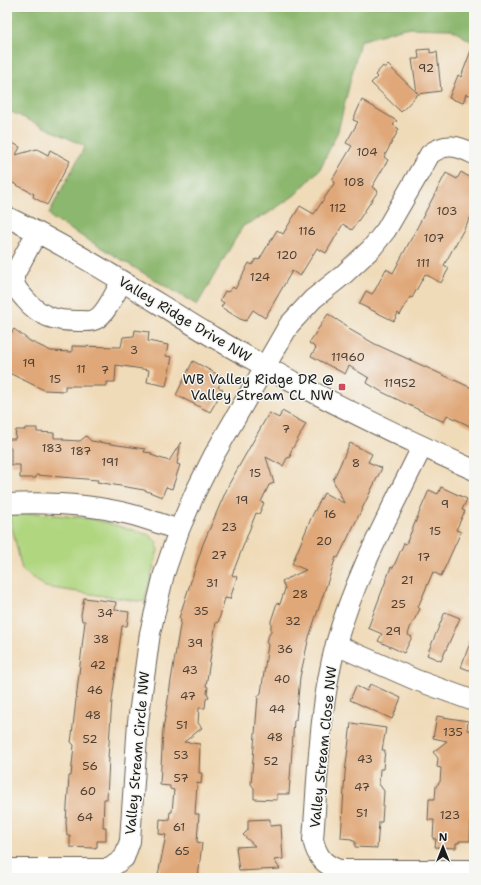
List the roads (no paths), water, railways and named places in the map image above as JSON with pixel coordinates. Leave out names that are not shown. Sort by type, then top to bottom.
[{"type":"street","name":"Valley Stream Circle NW","points":[[7,869],[109,869],[124,858],[130,840],[138,722],[146,657],[164,574],[179,530],[203,476],[290,325],[313,298],[360,260],[386,230],[430,154],[442,147],[450,146],[458,147],[474,154]]},
{"type":"street","name":"Valley Ridge Drive NW","points":[[7,217],[37,232],[122,281],[298,385],[422,447],[474,470]]},
{"type":"street","points":[[37,232],[14,275],[14,281],[17,290],[33,308],[45,317],[65,321],[95,320],[102,314],[122,281]]},
{"type":"street","name":"Valley Stream Close NW","points":[[422,447],[361,576],[336,645],[329,675],[320,754],[313,840],[320,858],[331,868],[340,870],[474,870]]},
{"type":"street","points":[[7,504],[65,504],[98,508],[129,514],[179,530]]},
{"type":"street","name":"Valley Stream Close NW","points":[[336,645],[416,680],[474,701]]},
{"type":"place","name":"WB Valley Ridge DR @ Valley Stream CL NW","points":[[342,387]]}]
